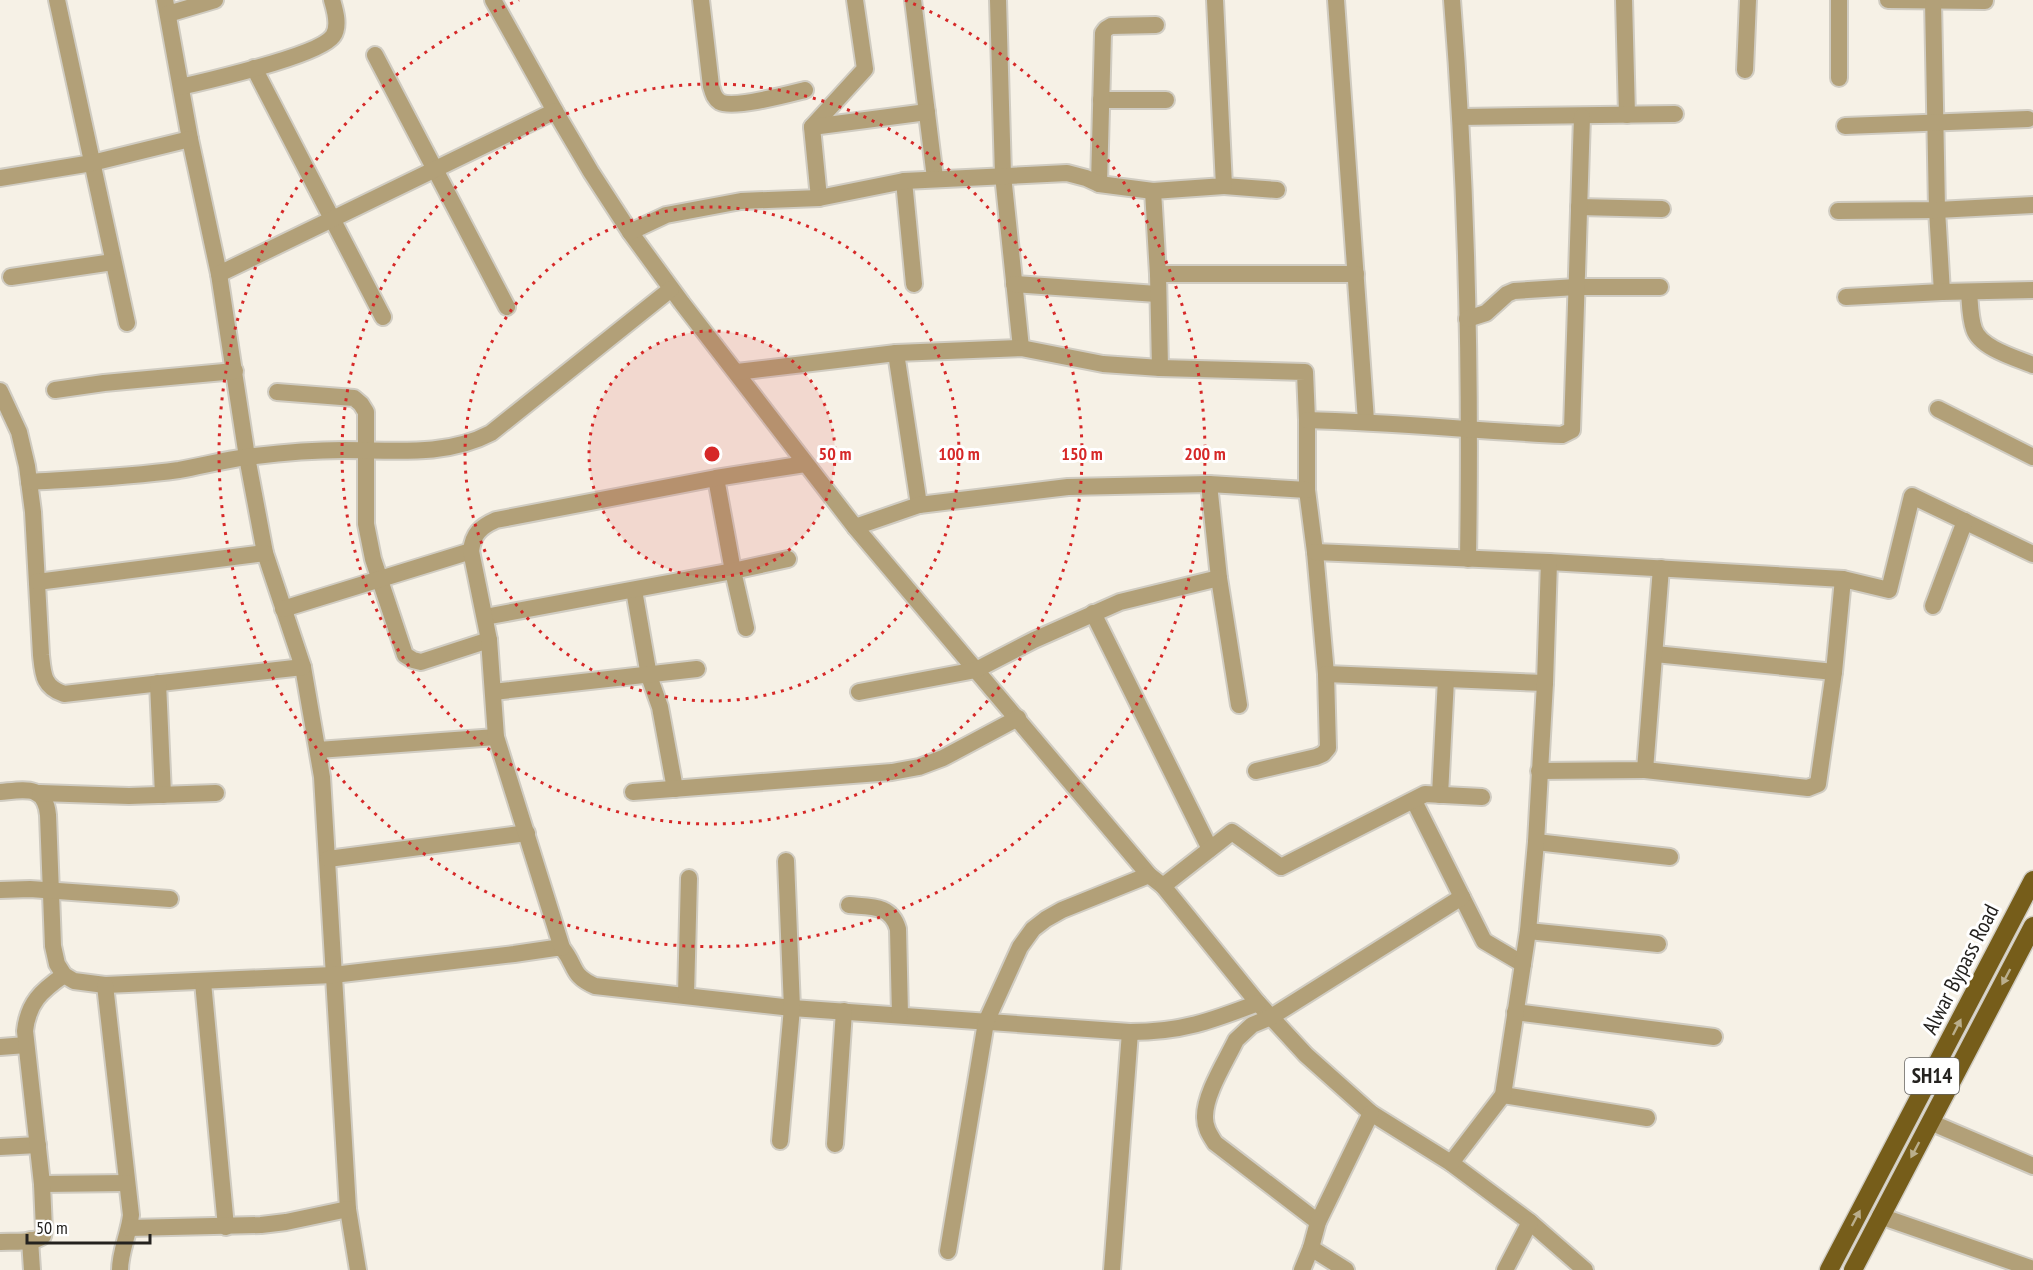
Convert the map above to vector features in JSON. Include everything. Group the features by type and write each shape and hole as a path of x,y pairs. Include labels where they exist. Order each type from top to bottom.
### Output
{"main road":[{"name":"Alwar Bypass Road","path":"1829,1270 2033,880"},
{"name":"Alwar Bypass Road","path":"1852,1270 2033,926"}],"street":[{"path":"57,0 127,323"},
{"path":"215,0 167,7 190,139 219,274 247,457 265,553 303,667 318,750 328,859 348,1209 358,1270"},
{"path":"181,87 287,59 326,42 334,35 337,25 332,0"},
{"path":"493,0 591,172 671,289 855,526 1149,875 1163,886 1258,1003 1306,1054 1371,1113 1451,1163 1530,1222 1585,1270"},
{"path":"701,0 711,86 719,101 727,104 741,103 805,90"},
{"path":"819,198 812,127 865,69 855,0"},
{"path":"913,0 935,178"},
{"path":"998,0 1003,175 1021,348"},
{"path":"1215,0 1224,186"},
{"path":"1336,0 1366,421"},
{"path":"1462,0 1452,0 1461,117 1467,319 1470,430 1468,559"},
{"path":"1624,0 1627,115"},
{"path":"1745,70 1748,0"},
{"path":"1839,0 1839,78"},
{"path":"1888,0 1984,1"},
{"path":"1933,0 1937,210 1942,292"},
{"path":"1098,184 1103,33 1111,26 1156,25"},
{"path":"375,56 507,307"},
{"path":"254,68 383,317"},
{"path":"1101,100 1166,100"},
{"path":"219,274 555,111"},
{"path":"812,127 927,112"},
{"path":"1461,117 1675,114"},
{"path":"1307,420 1366,421 1562,435 1572,430 1582,117"},
{"path":"1845,126 2028,118"},
{"path":"0,178 92,163 190,139"},
{"path":"630,232 666,215 697,208 741,201 819,198 904,181 935,178 1067,173 1098,184 1153,191 1224,186 1277,190"},
{"path":"904,181 914,284"},
{"path":"1153,191 1160,368"},
{"path":"1839,211 1937,210 2033,205"},
{"path":"1579,207 1662,209"},
{"path":"11,277 113,262"},
{"path":"1158,274 1356,274"},
{"path":"1014,284 1157,294"},
{"path":"1467,319 1486,313 1507,294 1515,291 1576,287 1660,287"},
{"path":"29,482 132,476 247,457 340,450 454,448 491,433 671,289"},
{"path":"1846,297 2033,290"},
{"path":"1969,292 1973,328 1977,337 1986,345 2033,365"},
{"path":"736,372 897,353 1021,348 1103,364 1305,372 1307,490 1316,552 1326,674 1328,748 1316,757 1256,771"},
{"path":"897,353 919,505"},
{"path":"55,390 104,383 235,371"},
{"path":"0,391 19,432 29,482 44,674 48,685 55,691 64,693 303,667"},
{"path":"277,392 354,398 366,412 366,524 374,559 405,655 421,662 489,640"},
{"path":"1938,409 2033,457"},
{"path":"805,464 716,478 496,520 477,531 472,540 471,551 489,640 496,737 562,948 575,972 582,980 595,986 792,1008 1130,1032 1183,1029 1207,1023 1258,1003"},
{"path":"716,478 746,627"},
{"path":"1209,484 1219,578 1239,705"},
{"path":"855,526 919,505 1068,487 1209,484 1307,490"},
{"path":"1316,552 1549,562 1843,579 1889,590 1912,496 2033,554"},
{"path":"1933,606 1965,521"},
{"path":"283,609 471,551"},
{"path":"37,582 265,553"},
{"path":"485,617 788,559"},
{"path":"1451,1163 1503,1095 1528,931 1536,842 1549,562"},
{"path":"1645,770 1661,568"},
{"path":"858,693 976,670 1010,651 1120,602 1219,578"},
{"path":"1539,771 1645,770 1814,787 1818,784 1834,672 1843,579"},
{"path":"634,590 649,676 660,707 675,789"},
{"path":"1093,613 1210,849"},
{"path":"1655,654 1834,672"},
{"path":"493,692 697,669"},
{"path":"1326,674 1545,683"},
{"path":"1440,795 1446,678"},
{"path":"158,683 163,795"},
{"path":"633,792 901,770 943,758 1018,718"},
{"path":"318,750 496,737"},
{"path":"0,792 163,795 216,793"},
{"path":"40,794 48,807 53,946 57,964 64,975 74,981 105,985 333,975 562,948"},
{"path":"1163,886 1232,832 1281,867 1425,794 1482,797"},
{"path":"1414,801 1484,941 1523,964"},
{"path":"328,859 527,833"},
{"path":"1536,842 1670,857"},
{"path":"780,1141 792,1008 786,861"},
{"path":"948,1251 986,1022 1009,969 1033,929 1062,910 1149,875"},
{"path":"686,995 688,878"},
{"path":"0,890 52,890 170,899"},
{"path":"1318,1222 1215,1143 1208,1131 1205,1118 1207,1101 1236,1040 1252,1025 1271,1017 1462,897"},
{"path":"849,905 875,908 895,918 898,928 900,1016"},
{"path":"1528,931 1658,944"},
{"path":"0,1242 38,1239 43,1236 42,1184 26,1045 27,1017 32,1004 46,987 64,975"},
{"path":"203,982 226,1227"},
{"path":"105,985 130,1215 120,1270"},
{"path":"835,1144 844,1011"},
{"path":"1515,1012 1714,1037"},
{"path":"1112,1270 1130,1032"},
{"path":"0,1047 26,1045"},
{"path":"1503,1095 1647,1118"},
{"path":"1302,1270 1318,1222 1371,1113"},
{"path":"1930,1122 2032,1165"},
{"path":"0,1147 38,1145"},
{"path":"42,1184 126,1183"},
{"path":"129,1228 226,1227 286,1222 348,1209"},
{"path":"1880,1216 2033,1269"},
{"path":"1505,1270 1530,1222"},
{"path":"30,1240 32,1270"},
{"path":"1311,1248 1346,1270"}]}
